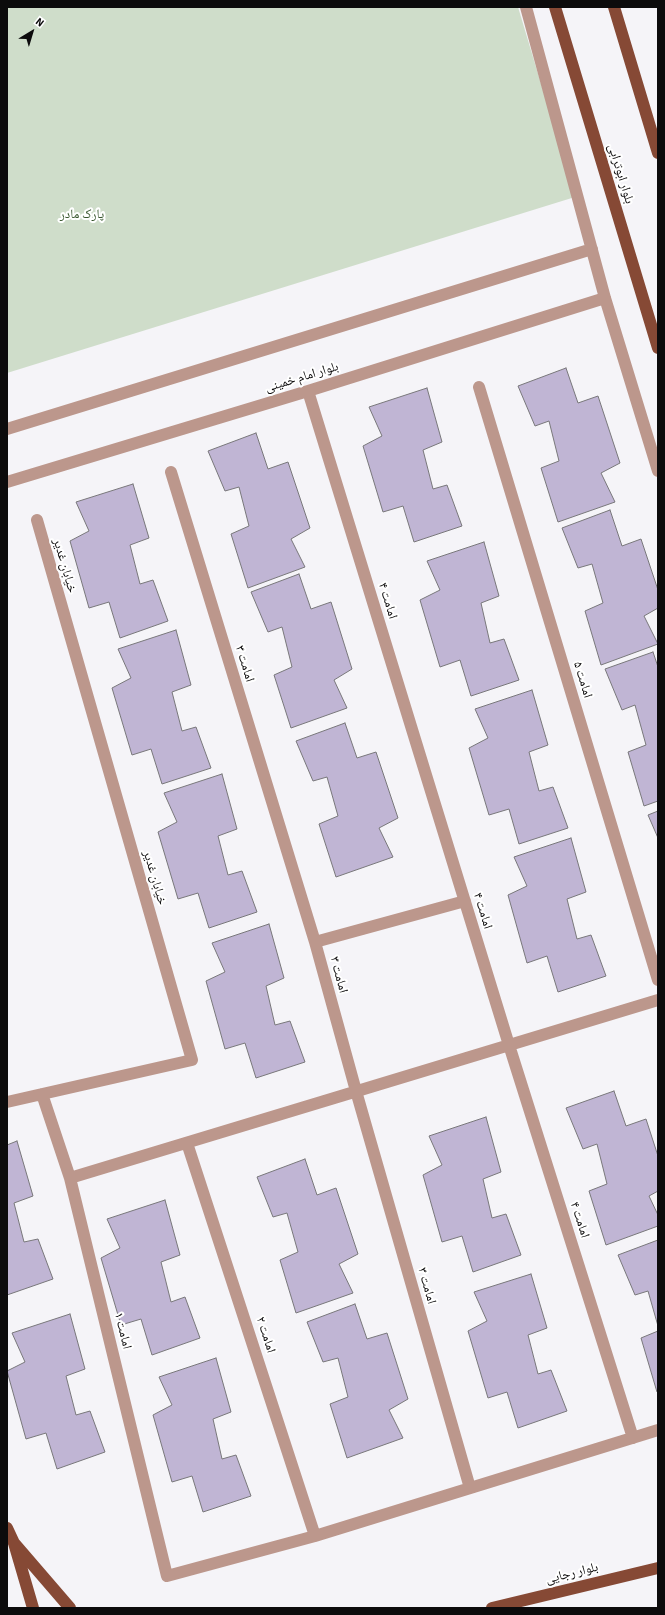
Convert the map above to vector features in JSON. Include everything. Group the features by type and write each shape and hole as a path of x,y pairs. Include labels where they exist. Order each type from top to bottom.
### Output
{"main road":[{"name":"بلوار ابوترابی","path":"555,7 658,348"},
{"path":"614,7 658,153"},
{"path":"7,1528 14,1543 33,1608"},
{"path":"14,1543 70,1608"},
{"name":"بلوار رجایی","path":"492,1608 658,1568"}],"street":[{"path":"526,7 605,298 658,471"},
{"path":"7,429 592,249"},
{"name":"بلوار امام خمینی","path":"7,482 308,391 605,298"},
{"name":"امامت ۵","path":"479,388 658,980"},
{"name":"امامت ۴","path":"308,391 509,1045 633,1438"},
{"name":"امامت ۳","path":"171,472 315,942 356,1092 470,1488"},
{"name":"خیابان غدیر","path":"7,1102 192,1060 37,520"},
{"path":"315,942 465,901"},
{"path":"70,1178 658,1000"},
{"name":"امامت ۱","path":"42,1094 70,1178 167,1576 315,1536"},
{"name":"امامت ۲","path":"187,1143 315,1536"},
{"path":"315,1536 658,1430"}],"green space":[{"name":"پارک مادر","path":"7,7 518,7 575,197 7,373"}],"building":[{"path":"566,368 578,403 598,396 620,463 601,473 615,502 558,522 541,468 559,461 549,421 535,426 518,386"},
{"path":"427,388 442,442 423,450 433,489 447,485 462,526 414,542 403,506 383,512 363,446 382,436 369,407"},
{"path":"256,433 268,469 288,462 310,528 291,539 305,567 248,588 231,534 249,526 239,487 225,491 208,451"},
{"path":"133,484 149,538 130,545 140,584 153,580 168,621 120,638 109,602 89,608 70,541 89,531 76,502"},
{"path":"610,510 622,546 641,539 658,590 658,608 644,616 658,644 601,665 585,611 603,603 592,564 578,568 562,528"},
{"path":"484,542 499,596 481,603 490,643 504,639 519,680 471,696 460,660 440,667 420,600 440,590 427,561"},
{"path":"299,574 311,609 331,602 352,669 334,680 347,708 291,728 274,675 292,667 282,627 268,632 251,592"},
{"path":"176,630 191,685 172,692 182,731 196,727 211,768 162,784 151,749 132,755 112,688 131,678 118,649"},
{"path":"653,652 658,667 658,801 644,806 628,752 646,745 635,705 622,710 605,669"},
{"path":"532,690 548,745 529,752 539,791 553,787 568,828 519,844 509,809 489,815 469,748 488,738 475,709"},
{"path":"345,723 357,758 376,752 398,818 379,828 393,857 336,877 319,824 338,816 327,777 313,781 296,741"},
{"path":"222,774 237,829 218,836 228,875 242,871 257,912 209,928 198,893 178,899 158,832 177,822 164,793"},
{"path":"658,811 658,838 648,815"},
{"path":"571,838 586,892 567,899 577,939 591,935 606,976 558,992 547,956 527,963 508,895 527,886 514,857"},
{"path":"269,924 284,978 266,986 275,1025 290,1021 305,1062 256,1078 245,1043 225,1049 206,981 225,972 212,943"},
{"path":"614,1091 626,1126 646,1119 658,1156 658,1191 649,1196 658,1215 658,1226 606,1245 589,1191 607,1184 597,1144 583,1149 566,1108"},
{"path":"486,1117 501,1172 483,1179 492,1218 506,1214 521,1255 473,1272 462,1236 442,1242 423,1175 442,1165 429,1136"},
{"path":"17,1141 33,1196 14,1203 24,1242 38,1239 53,1279 7,1295 7,1145"},
{"path":"305,1159 317,1195 336,1188 358,1254 339,1264 353,1293 296,1313 280,1260 298,1252 287,1213 273,1217 257,1177"},
{"path":"165,1200 180,1255 161,1262 171,1302 185,1297 200,1338 152,1355 141,1319 121,1325 101,1258 120,1248 107,1219"},
{"path":"658,1240 658,1326 648,1291 635,1295 618,1255"},
{"path":"531,1274 547,1328 528,1335 538,1374 551,1370 567,1411 518,1428 507,1392 488,1398 468,1331 487,1321 474,1292"},
{"path":"355,1304 367,1339 387,1333 408,1399 389,1410 403,1438 347,1458 330,1404 348,1397 338,1358 323,1362 307,1322"},
{"path":"70,1314 85,1369 66,1376 76,1415 90,1411 105,1452 57,1469 46,1433 26,1439 7,1371 25,1362 12,1333"},
{"path":"658,1331 658,1391 657,1392 641,1338"},
{"path":"216,1358 231,1412 213,1419 222,1459 236,1455 251,1496 203,1512 192,1476 172,1482 153,1415 172,1405 159,1377"}]}
